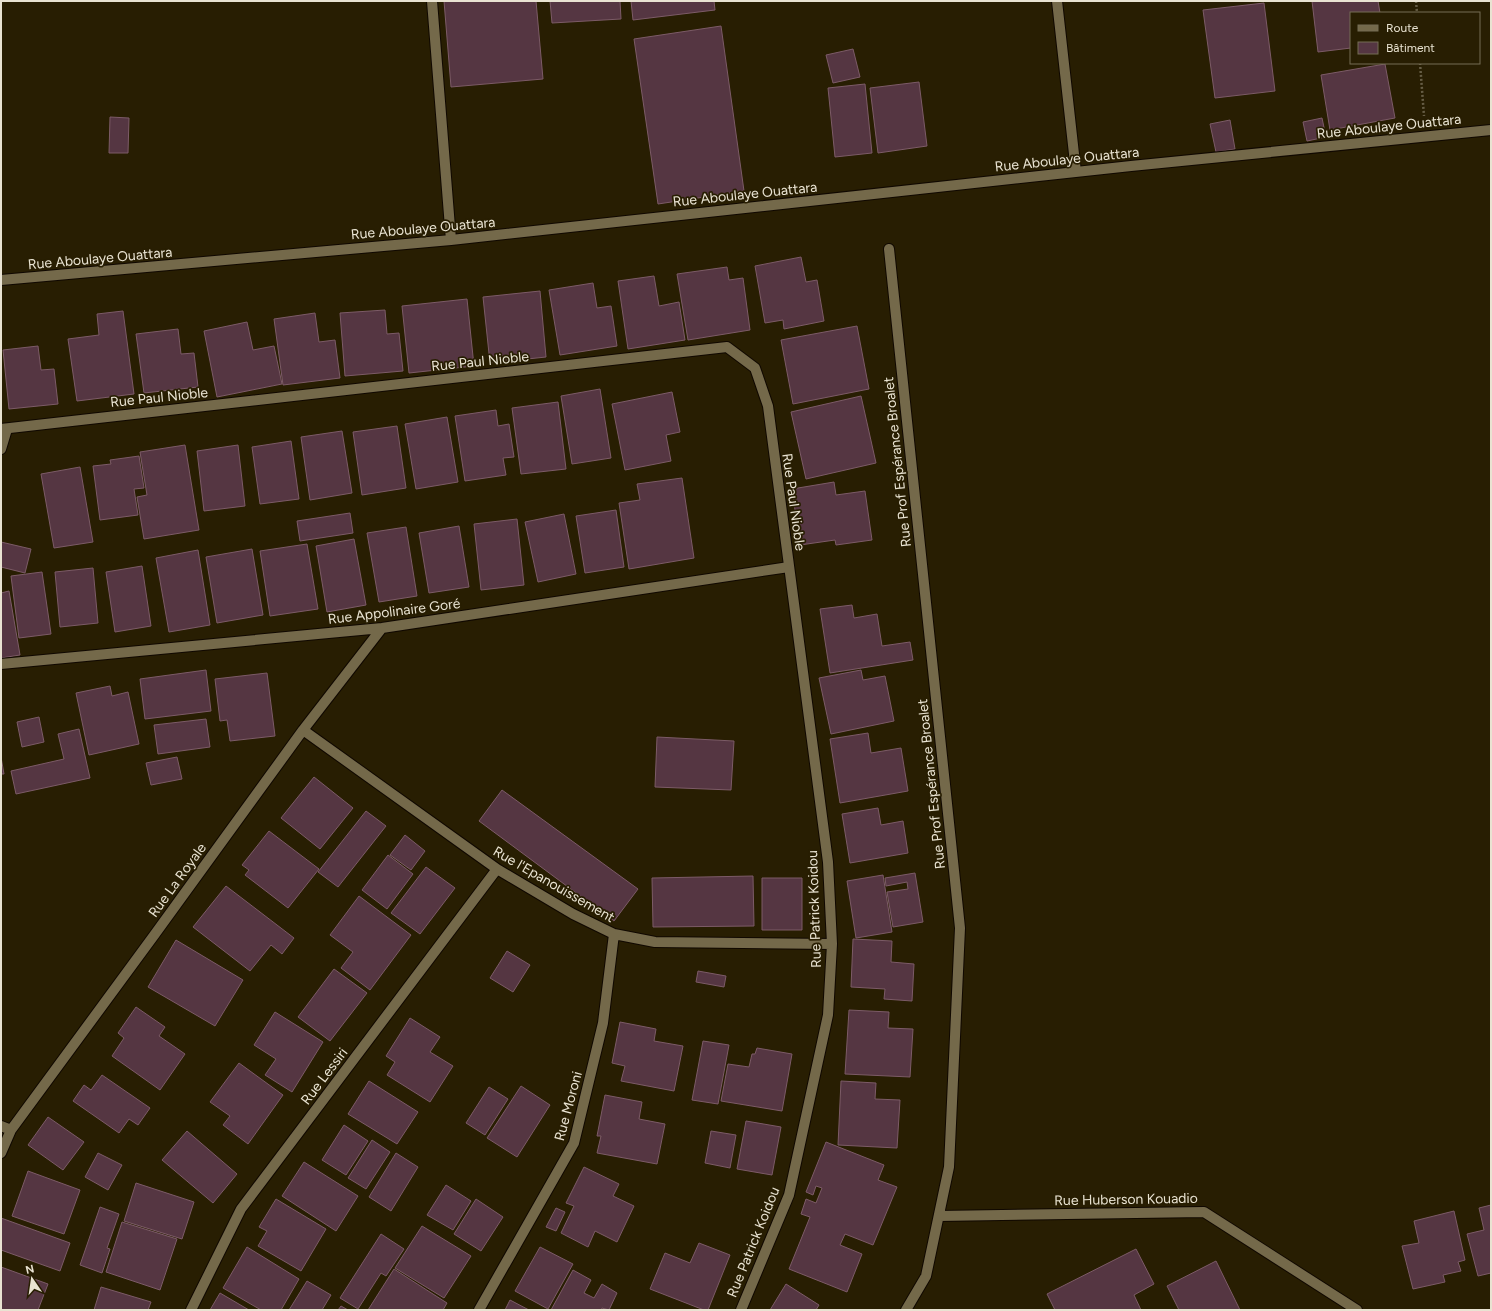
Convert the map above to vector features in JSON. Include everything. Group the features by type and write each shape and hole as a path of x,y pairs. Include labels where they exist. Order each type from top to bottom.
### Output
{"street":[{"path":"432,1 451,240"},
{"path":"1057,1 1076,172"},
{"name":"Rue Aboulaye Ouattara","path":"1,280 451,240 1076,172 1491,130"},
{"name":"Rue Prof Espérance Broalet","path":"889,249 960,928 949,1167 926,1276 906,1310"},
{"name":"Rue Paul Nioble","path":"4,429 727,347 755,368 768,406 789,567"},
{"path":"1,449 4,429"},
{"name":"Rue Appolinaire Goré","path":"1,664 382,628 789,567"},
{"name":"Rue Patrick Koidou","path":"741,1310 789,1195 828,1015 832,944 828,862 789,567"},
{"name":"Rue La Royale","path":"1,1153 6,1128 151,941 303,730 382,628"},
{"name":"Rue l'Epanouissement","path":"303,730 497,869 573,914 614,934 655,942 832,944"},
{"name":"Rue Lessiri","path":"191,1310 241,1209 497,869"},
{"name":"Rue Moroni","path":"479,1310 574,1143 603,1023 614,934"},
{"name":"Rue Huberson Kouadio","path":"939,1216 1204,1212 1357,1310"}],"path":[{"path":"1416,1 1417,12"},
{"path":"1420,64 1425,136"}],"building":[{"path":"444,1 536,1 543,79 451,87"},
{"path":"550,1 620,1 621,19 552,23"},
{"path":"631,1 714,1 715,10 633,20"},
{"path":"1312,1 1378,1 1380,12 1350,12 1350,48 1318,52"},
{"path":"1264,3 1275,91 1215,98 1203,10"},
{"path":"721,26 744,191 658,204 634,39"},
{"path":"853,49 860,77 833,83 826,55"},
{"path":"1385,64 1395,118 1330,130 1321,75"},
{"path":"919,82 927,146 878,153 870,88"},
{"path":"865,84 872,153 835,157 828,88"},
{"path":"110,117 129,118 128,153 109,153"},
{"path":"1322,118 1326,137 1307,141 1303,122"},
{"path":"1230,120 1235,149 1216,152 1210,124"},
{"path":"801,257 806,282 817,280 824,321 784,329 783,320 765,323 755,266"},
{"path":"727,267 729,280 743,278 750,330 688,340 677,274"},
{"path":"654,276 659,306 679,302 685,340 628,349 618,281"},
{"path":"593,283 597,308 611,306 617,346 560,355 549,290"},
{"path":"540,291 546,357 490,363 483,297"},
{"path":"467,299 474,366 409,373 402,306"},
{"path":"385,310 387,334 399,333 403,371 345,376 340,313"},
{"path":"123,311 134,394 77,401 68,339 99,335 97,314"},
{"path":"315,313 319,342 335,340 340,378 283,385 274,319"},
{"path":"247,322 253,350 274,346 282,384 217,397 204,331"},
{"path":"857,326 869,389 793,404 781,340"},
{"path":"178,329 181,354 194,353 198,387 144,393 136,334"},
{"path":"38,346 41,370 54,369 58,404 9,409 3,350"},
{"path":"600,389 611,458 572,464 561,396"},
{"path":"672,392 680,432 666,435 671,461 625,470 612,404"},
{"path":"861,396 876,463 806,479 791,412"},
{"path":"558,402 566,469 521,474 512,408"},
{"path":"496,410 498,426 509,424 514,457 503,458 506,475 465,481 455,416"},
{"path":"447,417 458,482 416,489 405,424"},
{"path":"397,426 406,488 362,495 353,432"},
{"path":"342,431 352,493 310,500 301,437"},
{"path":"291,441 299,499 260,504 252,447"},
{"path":"185,445 199,530 144,539 137,497 147,495 140,452"},
{"path":"238,445 245,506 204,511 197,451"},
{"path":"139,456 144,488 134,489 138,515 100,520 93,466 111,464 110,460"},
{"path":"80,467 93,542 54,548 41,474"},
{"path":"682,478 694,558 629,569 619,503 640,500 637,484"},
{"path":"834,482 836,495 865,491 872,540 836,545 835,540 800,545 792,489"},
{"path":"616,510 624,567 585,573 576,516"},
{"path":"350,513 353,533 300,541 297,521"},
{"path":"564,514 576,574 538,582 525,522"},
{"path":"517,519 524,585 481,590 474,524"},
{"path":"459,526 469,587 429,593 419,533"},
{"path":"406,527 417,596 379,602 367,533"},
{"path":"354,539 366,605 327,612 316,546"},
{"path":"1,542 31,549 25,573 1,567"},
{"path":"307,544 318,609 270,616 260,551"},
{"path":"252,549 263,615 217,623 206,557"},
{"path":"198,550 210,625 169,632 156,558"},
{"path":"142,566 151,626 115,632 106,572"},
{"path":"93,568 98,623 60,627 55,572"},
{"path":"42,572 51,634 19,638 11,576"},
{"path":"9,591 20,655 1,658 1,593"},
{"path":"852,605 854,618 877,614 882,646 910,642 913,660 830,673 820,609"},
{"path":"206,670 211,711 145,719 140,679"},
{"path":"861,670 863,680 885,676 894,721 831,734 819,678"},
{"path":"267,673 275,736 230,741 227,720 220,721 215,679"},
{"path":"110,686 112,696 128,692 139,744 89,755 76,693"},
{"path":"39,717 44,742 22,747 17,722"},
{"path":"206,719 210,747 158,754 154,725"},
{"path":"79,729 90,778 16,794 11,771 64,759 58,734"},
{"path":"868,733 871,753 901,748 908,791 840,803 830,739"},
{"path":"657,737 734,741 731,790 655,787"},
{"path":"1,757 4,774 1,774"},
{"path":"177,757 182,779 151,785 146,763"},
{"path":"314,777 353,808 320,849 281,818"},
{"path":"502,790 638,889 614,921 479,821"},
{"path":"878,808 881,825 903,821 908,853 850,863 842,814"},
{"path":"366,811 386,826 338,887 318,872"},
{"path":"269,831 319,869 288,908 245,875 249,870 242,865"},
{"path":"405,835 425,851 411,870 390,855"},
{"path":"388,855 413,874 387,909 362,890"},
{"path":"426,867 455,888 420,934 391,913"},
{"path":"915,873 923,922 893,927 887,892 908,889 907,882 886,886 885,878"},
{"path":"883,875 892,932 856,938 847,881"},
{"path":"753,876 754,926 653,927 652,878"},
{"path":"762,878 802,878 802,930 762,930"},
{"path":"226,886 294,938 282,954 271,945 250,971 193,927"},
{"path":"359,896 411,935 370,990 341,968 353,952 330,935"},
{"path":"853,939 892,941 891,962 914,964 912,1001 884,999 885,989 851,987"},
{"path":"176,940 243,980 215,1026 148,987"},
{"path":"507,951 530,965 513,992 490,978"},
{"path":"334,969 367,993 330,1041 298,1017"},
{"path":"698,971 726,976 724,987 696,982"},
{"path":"136,1007 165,1027 159,1036 185,1054 160,1090 112,1056 124,1038 118,1033"},
{"path":"849,1010 889,1012 888,1028 913,1029 910,1077 845,1074"},
{"path":"275,1012 323,1042 292,1092 265,1075 276,1059 254,1045"},
{"path":"410,1018 440,1037 430,1052 453,1066 430,1102 387,1075 395,1062 386,1056"},
{"path":"620,1022 656,1029 654,1041 683,1046 674,1091 621,1081 625,1066 612,1063"},
{"path":"703,1041 729,1045 718,1104 692,1100"},
{"path":"757,1048 792,1054 782,1111 721,1101 728,1064 749,1067 752,1054 755,1054"},
{"path":"239,1063 283,1095 248,1144 223,1125 230,1116 210,1102"},
{"path":"102,1075 150,1108 138,1125 129,1119 119,1133 73,1101 84,1085 91,1090"},
{"path":"369,1081 418,1112 397,1144 348,1114"},
{"path":"841,1081 876,1083 875,1099 900,1100 897,1148 838,1145"},
{"path":"521,1086 550,1105 517,1157 487,1138"},
{"path":"489,1087 508,1099 485,1135 466,1123"},
{"path":"605,1095 642,1102 639,1119 665,1124 657,1164 597,1153 601,1136 597,1136"},
{"path":"48,1117 84,1142 63,1170 28,1145"},
{"path":"746,1121 781,1127 772,1175 737,1169"},
{"path":"344,1125 368,1141 346,1175 322,1160"},
{"path":"187,1131 237,1174 213,1203 162,1160"},
{"path":"711,1131 736,1135 730,1168 705,1163"},
{"path":"372,1140 390,1152 366,1189 348,1178"},
{"path":"826,1142 884,1165 878,1180 897,1187 873,1245 845,1234 840,1245 862,1254 847,1292 789,1269 810,1217 801,1214 806,1199 816,1203 822,1188 816,1186 813,1195 806,1192"},
{"path":"98,1153 122,1165 108,1190 85,1177"},
{"path":"396,1153 418,1167 391,1211 369,1197"},
{"path":"304,1162 358,1196 336,1231 282,1196"},
{"path":"584,1167 619,1184 613,1196 634,1206 617,1242 595,1231 588,1247 561,1233 574,1206 566,1203"},
{"path":"28,1171 80,1190 64,1234 12,1216"},
{"path":"136,1183 194,1202 182,1239 124,1221"},
{"path":"446,1185 471,1201 453,1230 427,1215"},
{"path":"276,1199 326,1229 301,1271 258,1246 267,1231 259,1227"},
{"path":"476,1199 503,1217 481,1251 454,1234"},
{"path":"1491,1205 1491,1273 1478,1276 1467,1234 1484,1230 1479,1208"},
{"path":"100,1207 119,1214 107,1248 110,1249 102,1273 80,1265"},
{"path":"556,1208 565,1212 556,1231 546,1227"},
{"path":"1454,1211 1465,1260 1458,1262 1461,1271 1443,1275 1445,1282 1413,1289 1402,1246 1419,1243 1414,1221"},
{"path":"1,1218 70,1243 60,1271 1,1250"},
{"path":"122,1222 177,1239 160,1290 106,1272"},
{"path":"422,1226 471,1256 444,1298 395,1268"},
{"path":"381,1234 404,1249 386,1276 381,1273 358,1309 340,1298"},
{"path":"699,1243 730,1255 708,1310 704,1310 650,1289 665,1253 690,1263"},
{"path":"247,1247 299,1279 281,1310 261,1310 223,1288"},
{"path":"540,1247 573,1264 548,1309 515,1291"},
{"path":"1136,1249 1154,1284 1134,1295 1141,1310 1055,1310 1047,1294"},
{"path":"1216,1261 1240,1310 1179,1310 1167,1286"},
{"path":"1,1267 48,1284 38,1310 1,1310"},
{"path":"394,1269 447,1303 443,1310 368,1310"},
{"path":"573,1270 591,1280 584,1293 594,1298 602,1284 617,1293 609,1310 602,1308 601,1310 551,1310"},
{"path":"307,1281 331,1295 322,1310 289,1310"},
{"path":"786,1284 819,1305 816,1310 770,1310"},
{"path":"101,1287 151,1302 148,1310 94,1310"},
{"path":"220,1293 249,1310 210,1310"},
{"path":"510,1300 529,1310 505,1310"},
{"path":"341,1306 348,1310 338,1310"}]}
